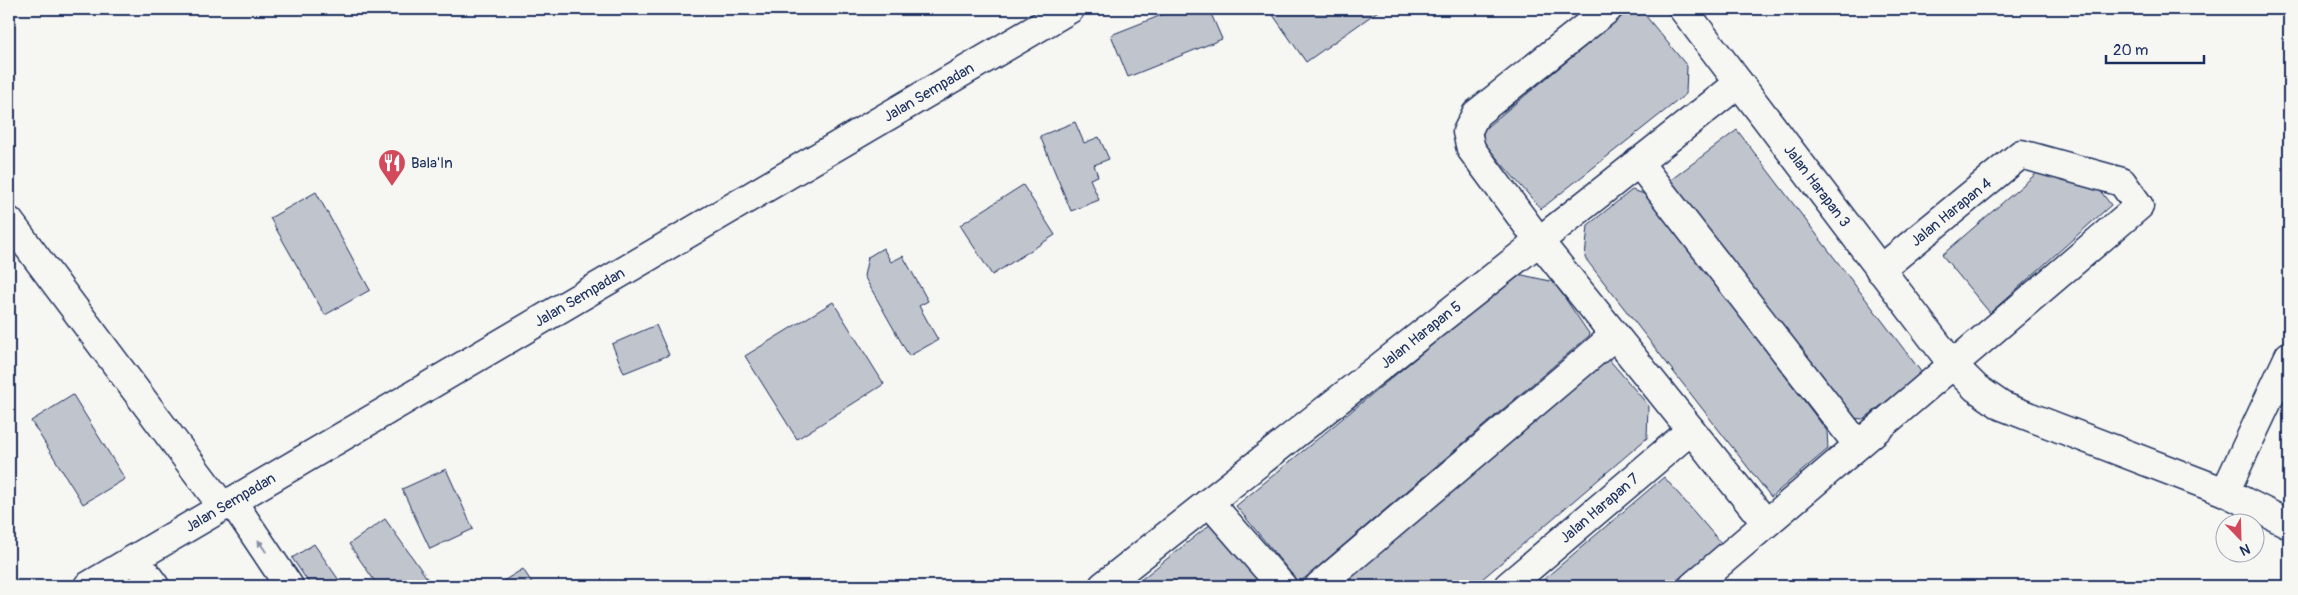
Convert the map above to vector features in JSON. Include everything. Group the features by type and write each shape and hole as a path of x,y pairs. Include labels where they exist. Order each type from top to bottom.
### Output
{"street":[{"name":"Jalan Sempadan","path":"88,586 1070,9"},
{"path":"1608,9 1476,114 1468,132 1471,149 1540,241 1766,524"},
{"name":"Jalan Harapan 3","path":"1683,9 1953,365 1976,388 2002,406 2224,492 2289,524"},
{"name":"Jalan Harapan 5","path":"1103,586 1739,83"},
{"name":"Jalan Harapan 4","path":"1880,270 2021,154 2122,182 2139,206 1953,365"},
{"path":"1638,162 1858,446"},
{"path":"9,221 289,586"},
{"path":"1319,586 1615,334"},
{"path":"2224,492 2289,356"},
{"path":"1693,586 1953,365"},
{"name":"Jalan Harapan 7","path":"1508,586 1691,430"},
{"path":"1209,502 1282,586"},
{"path":"135,559 155,586"}],"shaded area":[{"path":"708,576 716,586 693,586"}],"building":[{"path":"1177,9 1209,9 1222,39 1128,77 1111,35"},
{"path":"1281,9 1381,9 1306,62 1273,15"},
{"path":"1631,9 1640,9 1687,66 1686,94 1541,209 1483,142 1483,130"},
{"path":"1075,122 1084,143 1099,137 1109,159 1094,165 1098,176 1090,179 1099,200 1071,211 1040,136"},
{"path":"1737,130 1922,373 1864,419 1850,418 1664,185"},
{"path":"2045,166 2099,189 2111,205 1990,313 1942,255"},
{"path":"1023,185 1055,235 992,275 960,225"},
{"path":"1632,190 1648,195 1827,431 1828,449 1771,497 1585,258 1588,225"},
{"path":"316,192 370,290 325,315 270,218"},
{"path":"883,248 891,262 903,256 928,301 919,306 938,340 909,356 864,276 868,257"},
{"path":"1518,274 1554,282 1590,335 1299,583 1236,506"},
{"path":"833,302 884,384 797,439 745,356"},
{"path":"656,325 669,355 624,373 612,344"},
{"path":"1606,356 1648,405 1647,438 1474,586 1338,586"},
{"path":"73,395 125,479 83,504 31,421"},
{"path":"446,469 473,529 430,549 402,489"},
{"path":"1664,477 1721,543 1670,586 1536,586"},
{"path":"385,519 427,578 414,586 378,586 349,544"},
{"path":"1212,523 1263,586 1133,586"},
{"path":"314,544 343,586 311,586 292,558"},
{"path":"523,569 534,586 495,586"}],"place":[{"name":"Bala'In","path":"392,187"}]}
